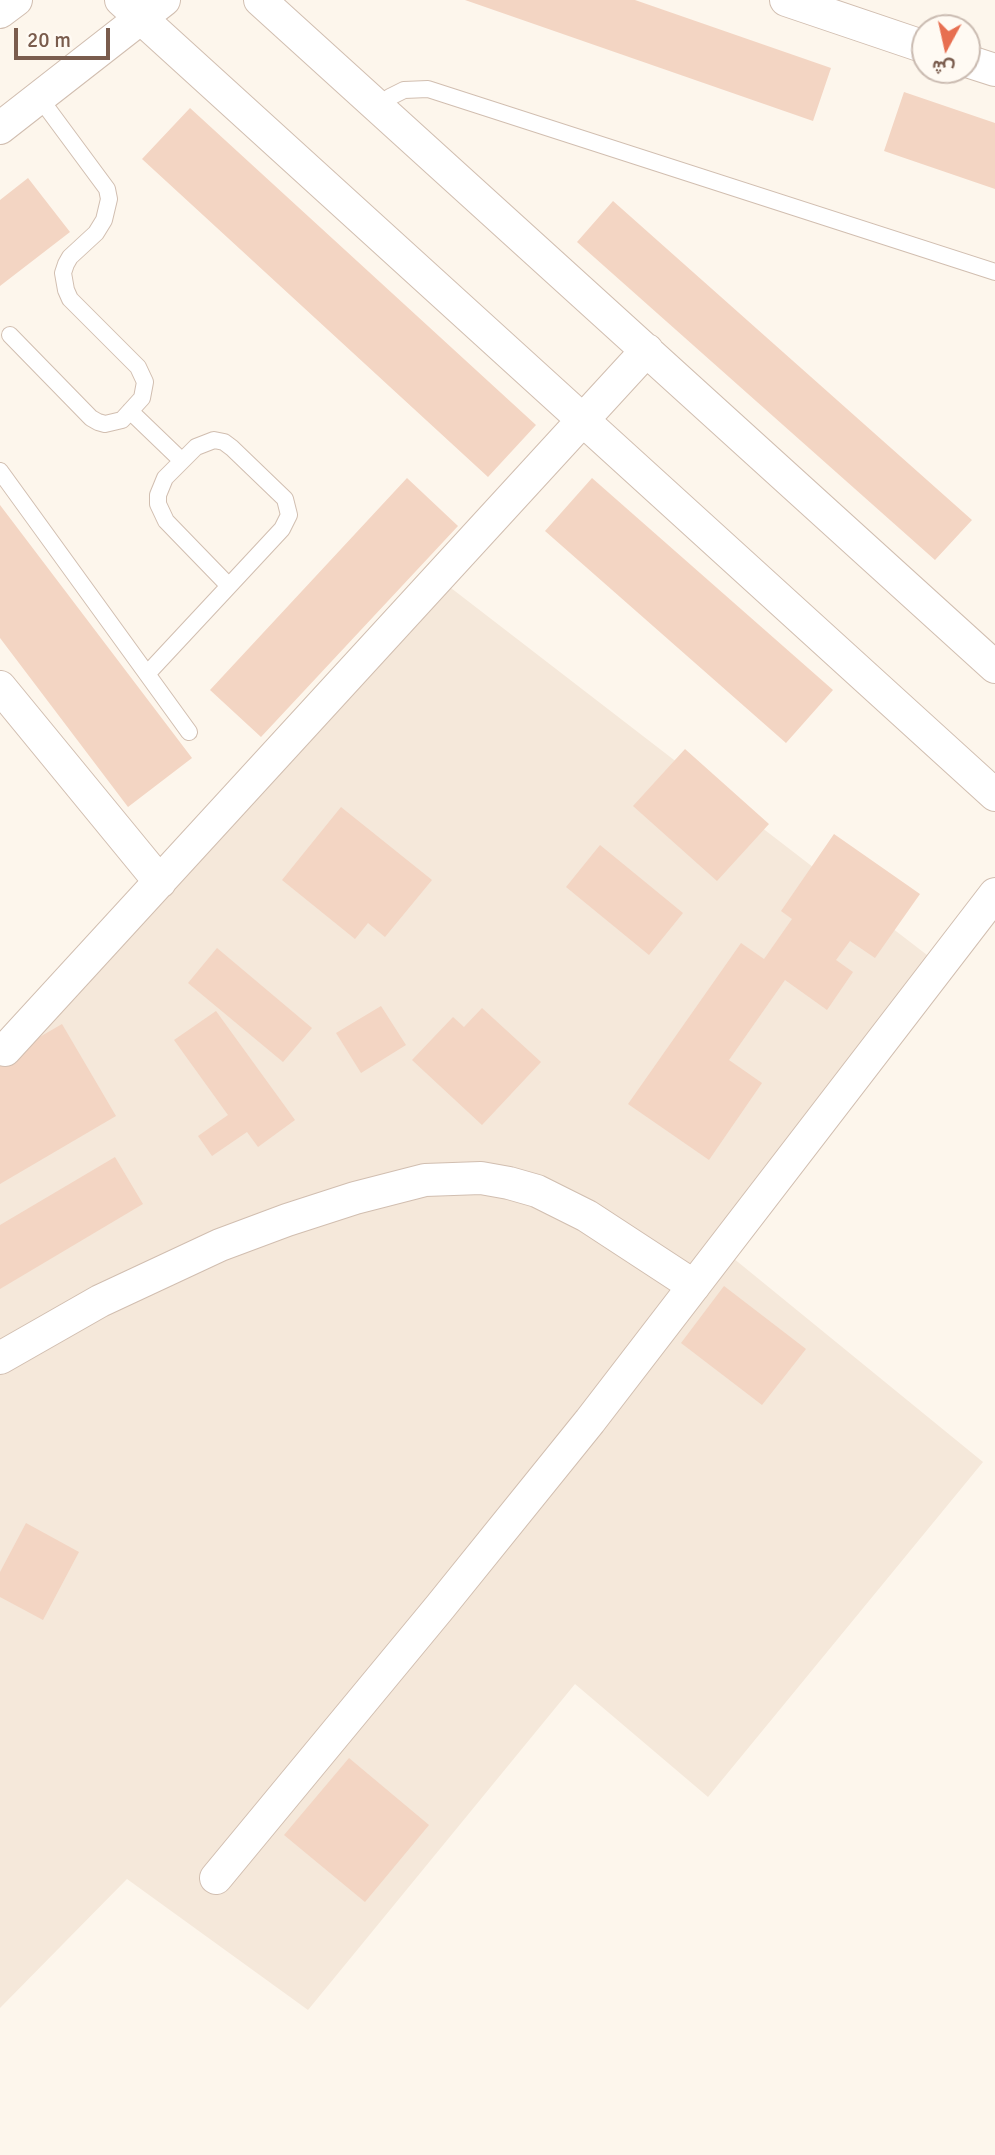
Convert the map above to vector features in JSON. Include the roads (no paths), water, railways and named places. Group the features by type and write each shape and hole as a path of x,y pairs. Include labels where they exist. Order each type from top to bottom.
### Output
{"street":[{"path":"0,12 16,0"},
{"path":"260,0 995,667"},
{"path":"786,0 911,42"},
{"path":"0,128 142,6 581,421 995,795"},
{"path":"5,1050 647,350"},
{"path":"0,687 160,882"},
{"path":"216,1878 457,1587 590,1421 995,894"},
{"path":"0,1358 100,1301 220,1245 355,1198 425,1180 481,1178 537,1191 587,1216 694,1286"}],"lane":[{"path":"379,108 390,97 404,90 428,89 995,272"},
{"path":"10,335 91,418 105,424 122,420 142,398 145,391 143,374 70,299 63,282 63,273 70,257 96,233 104,220 107,189 39,97"},
{"path":"130,411 181,460"},
{"path":"147,674 229,586 287,523 289,507 285,499 223,442 204,442 181,460 160,486 158,504 160,513 229,586"},
{"path":"0,471 189,732"}]}
